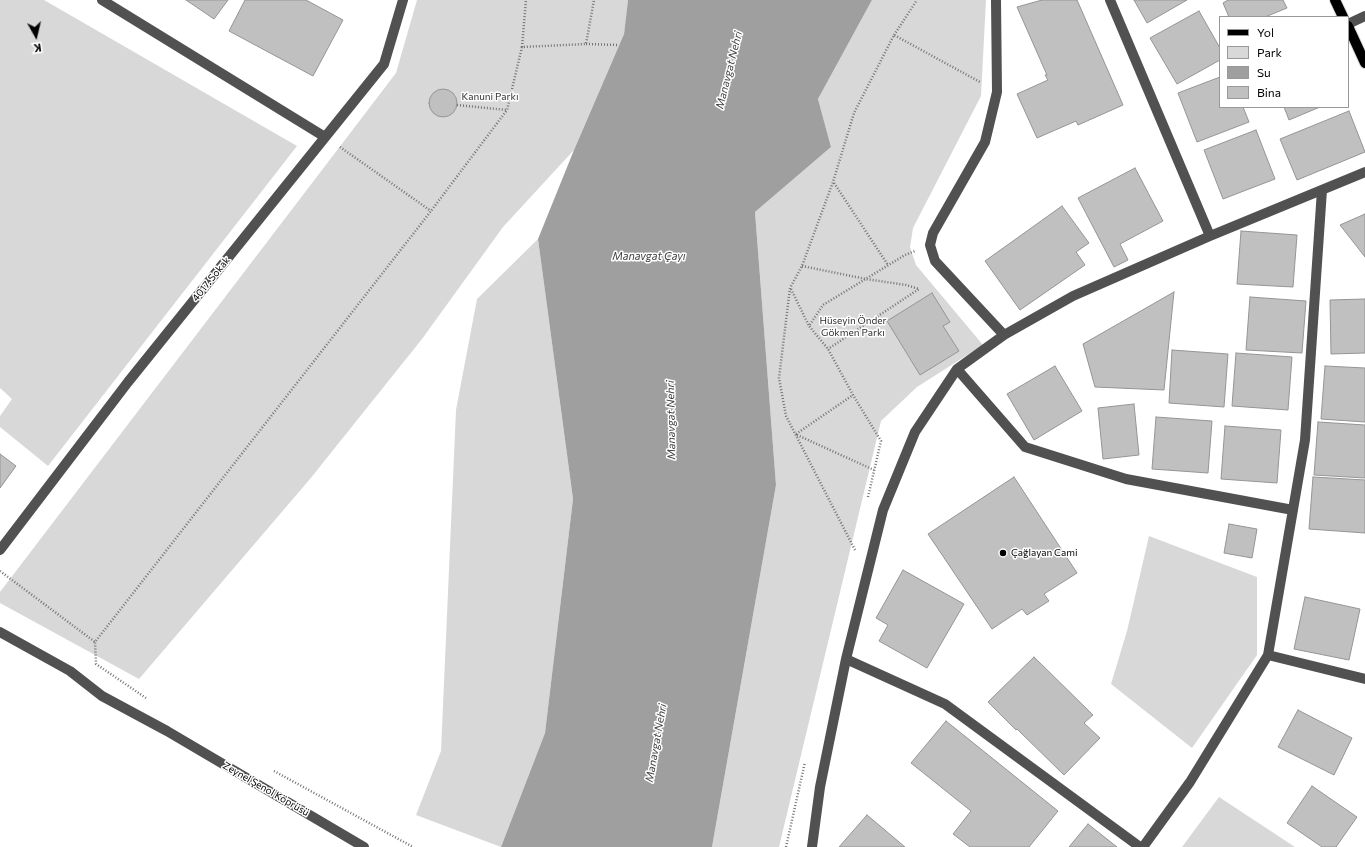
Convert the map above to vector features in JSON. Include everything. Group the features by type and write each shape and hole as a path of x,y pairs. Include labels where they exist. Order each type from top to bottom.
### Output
{"main road":[{"path":"1335,0 1343,16"},
{"path":"1349,27 1365,63"}],"street":[{"path":"102,0 325,137"},
{"name":"4017. Sokak","path":"0,550 128,382 384,64 402,0"},
{"path":"996,0 997,92 985,142 933,233 930,246 936,261 1004,335"},
{"path":"1110,0 1210,236"},
{"path":"1349,24 1365,16"},
{"path":"812,847 820,787 846,659 884,510 915,432 957,369 1004,335 1073,296 1210,236 1365,172"},
{"path":"846,659 945,704 1142,847 1190,782 1268,655 1306,440 1322,190"},
{"path":"957,369 1025,447 1126,479 1294,510"},
{"name":"Zeynel Şenol Köprüsü","path":"0,632 70,671 102,696 167,731 364,847"},
{"path":"1268,655 1365,679"}],"path":[{"path":"148,700 96,664 95,642 432,211 507,110 522,46 526,0"},
{"path":"586,44 594,0"},
{"path":"855,550 786,416 779,378 790,288 802,266 833,182 854,113 894,35 917,0"},
{"path":"894,35 997,92"},
{"path":"522,46 586,44 619,45"},
{"path":"457,105 507,110"},
{"path":"325,137 432,211"},
{"path":"833,182 888,265"},
{"path":"809,326 823,305 905,255 930,246"},
{"path":"802,266 866,279 906,285 919,290 828,349"},
{"path":"790,288 809,326 828,349 853,395 796,434"},
{"path":"796,434 874,470"},
{"path":"0,571 95,642"},
{"path":"272,771 413,847"}],"green space":[{"path":"0,0 44,0 297,146 48,466 0,427 0,416 12,399 0,388"},
{"name":"Kanuni Parkı","path":"417,0 628,0 624,34 574,150 503,227 422,339 310,479 139,679 0,603 0,592 396,73"},
{"name":"Hüseyin Önder Gökmen Parkı","path":"872,0 986,0 981,96 913,228 910,247 916,265 983,345 917,387 881,421 779,847 712,847 776,485 755,212 831,147 818,99"},
{"path":"538,239 573,499 545,733 501,847 416,815 441,751 456,410 477,299"},
{"path":"1149,536 1257,577 1257,655 1192,748 1111,684 1127,631"},
{"path":"1219,797 1295,847 1182,847"}],"water":[{"name":"Manavgat Çayı","path":"628,0 872,0 818,99 831,147 755,212 776,485 712,847 501,847 545,733 573,499 538,239 574,150 624,34"}],"building":[{"path":"186,0 228,0 214,19"},
{"path":"245,0 306,0 343,20 313,76 229,31"},
{"path":"1042,0 1077,0 1123,105 1078,125 1076,121 1037,138 1017,94 1048,80 1017,7"},
{"path":"1134,0 1187,0 1147,23"},
{"path":"1228,0 1283,0 1287,8 1267,16 1229,16 1223,3"},
{"path":"1199,11 1219,46 1219,61 1177,84 1150,38"},
{"path":"1219,77 1219,108 1243,108 1249,122 1197,142 1178,93"},
{"path":"443,89 453,93 457,103 453,113 443,117 433,113 429,103 433,93"},
{"path":"1284,108 1318,108 1289,120"},
{"path":"1349,111 1365,152 1297,180 1280,139"},
{"path":"1256,130 1275,179 1223,199 1204,150"},
{"path":"1135,168 1163,221 1120,244 1128,260 1114,267 1078,198"},
{"path":"1062,206 1089,243 1076,252 1085,265 1020,310 985,261"},
{"path":"1365,214 1365,257 1340,225"},
{"path":"1241,231 1297,235 1293,287 1237,284"},
{"path":"1174,292 1164,390 1095,387 1083,344"},
{"path":"932,293 950,322 943,326 959,351 920,375 887,321"},
{"path":"1250,297 1306,301 1302,353 1246,350"},
{"path":"1365,299 1365,353 1331,354 1330,300"},
{"path":"1172,350 1228,354 1224,407 1169,403"},
{"path":"1236,353 1292,357 1288,410 1232,406"},
{"path":"1055,366 1082,411 1034,440 1007,394"},
{"path":"1325,366 1365,368 1365,422 1321,419"},
{"path":"1134,404 1139,455 1103,459 1098,408"},
{"path":"1156,417 1212,421 1208,473 1152,469"},
{"path":"1318,422 1365,425 1365,478 1314,475"},
{"path":"1225,426 1281,430 1277,483 1221,479"},
{"path":"0,454 16,466 0,488"},
{"name":"Çağlayan Cami","path":"1014,477 1077,573 1044,594 1049,601 1027,615 1022,609 992,629 928,534"},
{"path":"1313,477 1365,480 1365,533 1309,529"},
{"path":"1229,524 1257,529 1252,558 1224,553"},
{"path":"903,570 964,604 927,668 879,641 888,625 876,618"},
{"path":"1305,597 1360,609 1349,660 1294,649"},
{"path":"1034,657 1093,715 1084,723 1100,738 1064,775 988,702"},
{"path":"1298,710 1352,738 1334,775 1278,747"},
{"path":"946,721 1058,811 1029,847 970,847 953,834 971,811 911,763"},
{"path":"1312,786 1357,817 1336,847 1322,847 1287,823"},
{"path":"867,815 905,847 839,847"},
{"path":"1088,824 1117,847 1069,847"}],"place":[{"name":"Çağlayan Cami","path":"1003,553"}],"water label":[{"name":"Manavgat Nehri","path":"729,70"},
{"name":"Manavgat Nehri","path":"671,420"},
{"name":"Manavgat Nehri","path":"656,743"}]}
